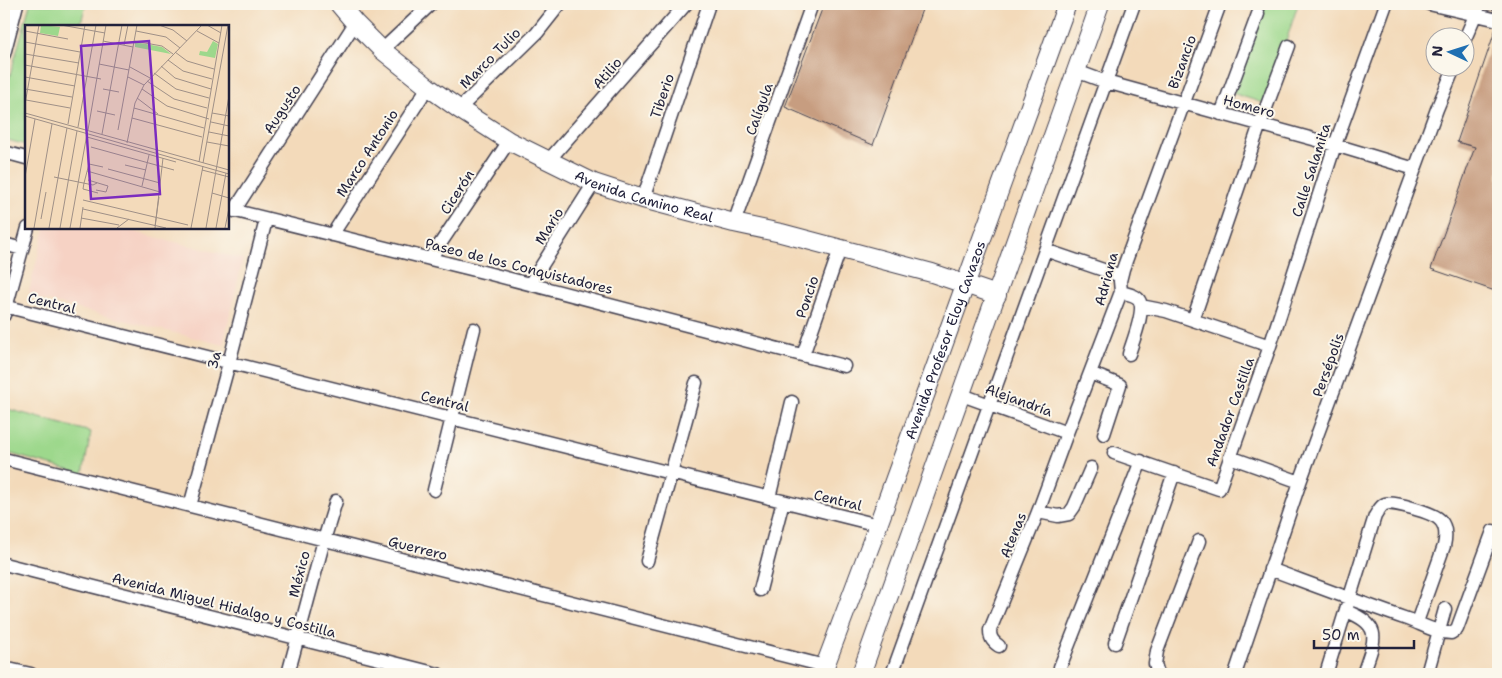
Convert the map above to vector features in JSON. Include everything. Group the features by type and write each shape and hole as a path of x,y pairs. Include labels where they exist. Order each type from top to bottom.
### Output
{"main road":[{"name":"Avenida Camino Real","path":"339,4 382,50 459,110 509,141 594,183 643,199 932,273 997,295"},
{"name":"Avenida Profesor Eloy Cavazos","path":"824,670 1067,4"},
{"path":"862,674 1100,4"}],"street":[{"path":"4,54 17,4"},
{"path":"382,50 431,4"},
{"name":"Marco Tulio","path":"459,110 537,33 560,4"},
{"name":"Atilio","path":"548,161 686,4"},
{"name":"Tiberio","path":"643,199 709,4"},
{"name":"Calígula","path":"734,223 812,4"},
{"path":"892,674 1134,4"},
{"name":"Bizancio","path":"1183,103 1220,4"},
{"name":"Calle Salamita","path":"1270,346 1334,145 1386,4"},
{"path":"1429,4 1478,9 1498,20"},
{"path":"1470,28 1478,9"},
{"path":"1221,114 1258,14"},
{"name":"Augusto","path":"231,210 355,23"},
{"path":"1193,320 1260,124 1289,46"},
{"name":"Homero","path":"1076,71 1106,82 1415,169"},
{"name":"Persépolis","path":"1235,674 1300,482 1450,78"},
{"name":"Marco Antonio","path":"332,235 428,87"},
{"name":"Adriana","path":"1067,433 1121,292 1120,276 1183,103"},
{"name":"Cicerón","path":"430,260 509,141"},
{"path":"4,152 25,158"},
{"name":"Mario","path":"530,284 594,183"},
{"name":"Paseo de los Conquistadores","path":"231,210 530,284 844,366"},
{"name":"3a","path":"190,506 266,220"},
{"path":"4,309 28,229"},
{"path":"4,244 22,249"},
{"name":"Poncio","path":"803,355 840,249"},
{"path":"1045,250 1120,276"},
{"path":"1121,292 1135,296 1141,306 1129,354"},
{"path":"1141,306 1193,320 1270,346"},
{"name":"Central","path":"4,309 229,363 878,525"},
{"path":"434,490 474,329"},
{"name":"Andador Castilla","path":"1174,473 1219,489 1270,346"},
{"path":"1090,373 1120,385 1104,434"},
{"path":"647,561 696,383"},
{"name":"Alejandría","path":"962,394 989,406 1067,433"},
{"path":"769,498 792,402"},
{"name":"Atenas","path":"999,646 992,641 990,630 1038,512 1067,433"},
{"path":"1114,454 1174,473 1115,643"},
{"path":"1230,457 1300,482"},
{"name":"Guerrero","path":"4,459 824,670"},
{"path":"1060,667 1141,461"},
{"path":"1038,512 1058,516 1069,514 1091,468"},
{"name":"México","path":"288,674 336,501"},
{"path":"760,590 783,501"},
{"path":"1326,674 1375,516 1382,506 1386,504 1395,504 1434,515 1444,527 1446,537 1444,546 1417,622"},
{"path":"1270,569 1348,605 1417,622 1439,632 1451,633 1457,629 1493,531"},
{"path":"1157,672 1155,658 1199,541"},
{"name":"Avenida Miguel Hidalgo y Costilla","path":"4,564 438,674"},
{"path":"1348,605 1371,625 1373,632 1371,650 1362,674"},
{"path":"1427,674 1445,609"},
{"path":"4,668 30,674"}],"shaded area":[{"path":"45,229 123,229 243,259 223,345 31,297 29,291"}],"green space":[{"path":"30,4 86,4 80,25 25,25 25,145 4,139 4,97"},
{"path":"1261,4 1298,4 1266,104 1232,93"},
{"path":"4,408 91,432 83,474 4,452"}],"building":[{"path":"824,4 924,4 873,145 785,107"},
{"path":"1496,28 1498,28 1498,292 1431,269 1475,147 1457,142"}]}
